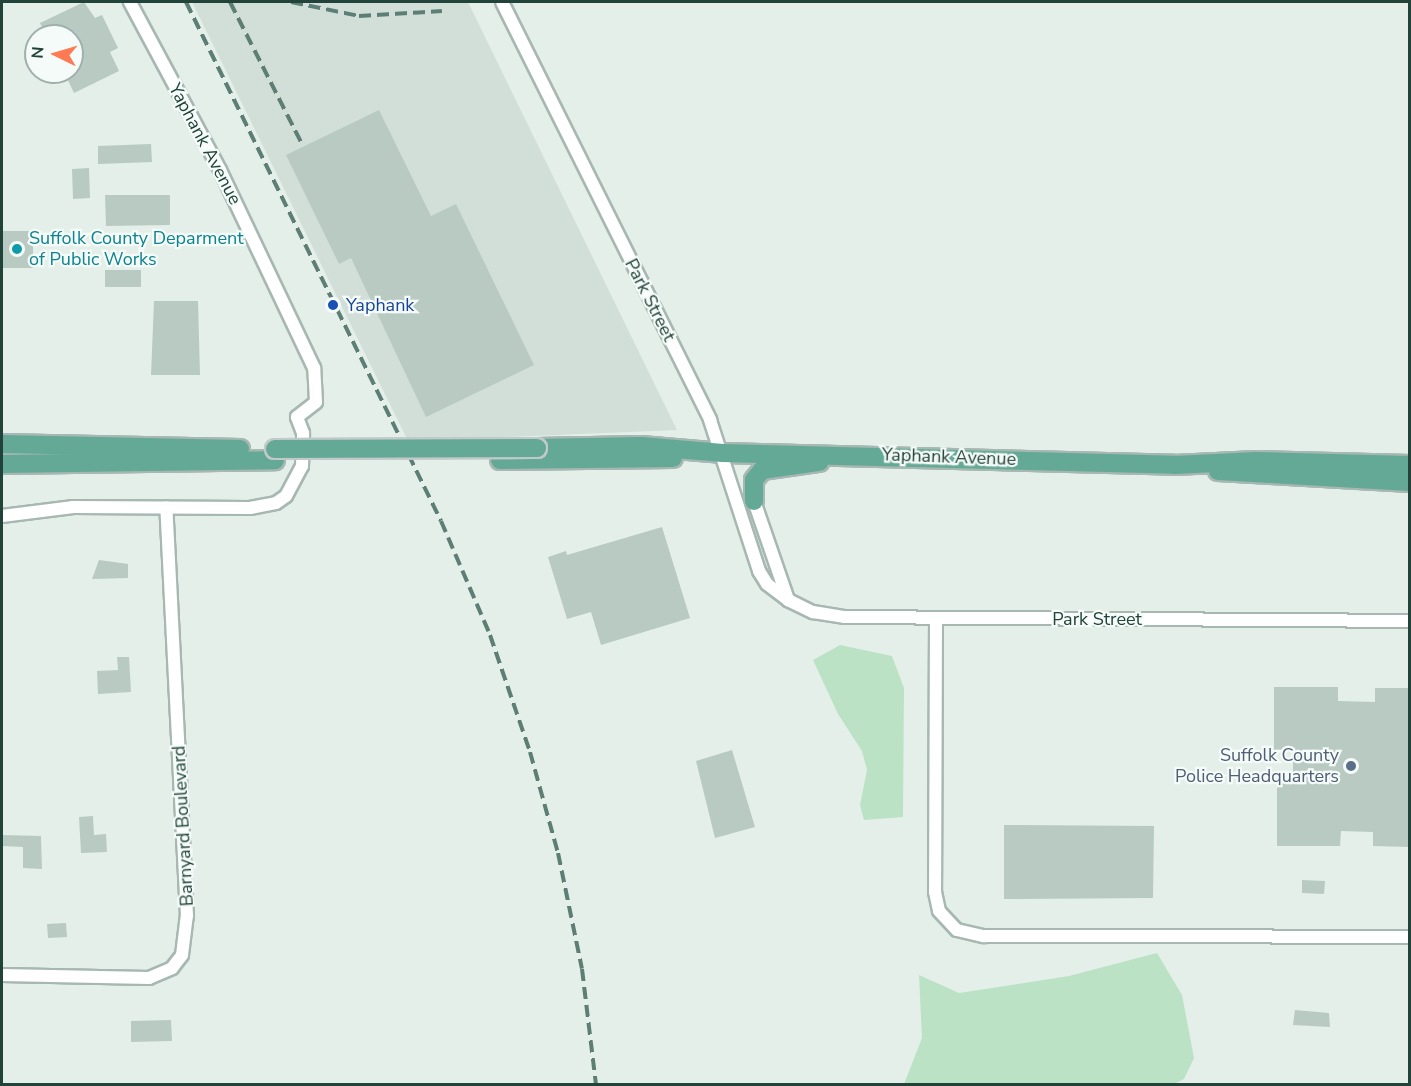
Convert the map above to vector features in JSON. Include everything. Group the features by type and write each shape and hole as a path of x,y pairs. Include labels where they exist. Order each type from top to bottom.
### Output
{"main road":[{"name":"Yaphank Avenue","path":"2,444 275,455"},
{"name":"Yaphank Avenue","path":"2,464 275,455 537,454 640,446 723,453 855,454 1175,465 1256,460 1410,465"},
{"path":"754,501 754,480 762,470 855,454"},
{"name":"Yaphank Avenue","path":"1175,465 1256,476 1410,482"}],"street":[{"name":"Yaphank Avenue","path":"2,516 49,508 250,508 276,503 286,496 302,466 303,433 297,417 312,409 318,389 314,368 258,247 129,2"},
{"name":"Park Street","path":"502,2 710,420 723,453 759,571 767,584 788,600 834,616 1410,621"},
{"path":"754,501 788,600"},
{"name":"Barnyard Boulevard","path":"2,975 149,978 172,968 182,955 187,916 166,508"},
{"path":"936,618 935,892 939,911 957,930 984,936 1410,938"}],"shaded area":[{"path":"192,2 468,2 677,430 408,441"}],"green space":[{"path":"840,645 892,656 904,688 903,817 864,820 860,805 867,770 862,751 838,714 813,660"},
{"path":"1157,953 1182,995 1194,1058 1184,1079 1174,1084 904,1084 922,1038 919,975 959,993 1069,976"}],"building":[{"path":"84,2 95,18 102,15 118,48 110,52 119,71 74,93 70,84 84,84 84,24 40,23"},
{"path":"379,110 431,216 456,204 534,365 426,417 351,258 339,264 286,155"},
{"path":"151,144 152,162 98,164 98,146"},
{"path":"89,168 90,198 73,199 72,169"},
{"path":"105,195 170,195 170,225 106,226"},
{"name":"Suffolk County Deparment of Public Works","path":"2,231 33,231 33,268 2,268"},
{"path":"105,270 141,270 141,287 105,287"},
{"path":"154,301 198,301 200,375 151,375"},
{"path":"662,527 690,618 601,645 591,612 567,619 548,557 566,551 567,555"},
{"path":"99,560 128,564 128,578 92,579"},
{"path":"117,657 129,657 131,692 98,694 97,671 118,670"},
{"name":"Suffolk County Police Headquarters","path":"1274,687 1338,687 1338,701 1375,702 1375,688 1410,688 1410,847 1373,846 1373,832 1341,831 1340,846 1277,846 1277,782 1293,782 1293,751 1274,751"},
{"path":"732,750 755,827 715,838 696,761"},
{"path":"93,816 94,835 106,834 107,852 81,853 79,817"},
{"path":"1004,825 1154,826 1153,898 1004,899"},
{"path":"2,835 41,836 42,869 23,868 23,847 2,846"},
{"path":"1302,880 1325,881 1324,894 1302,893"},
{"path":"66,923 67,937 48,938 47,924"},
{"path":"1295,1010 1329,1013 1330,1027 1293,1025"},
{"path":"171,1020 172,1041 131,1042 131,1021"}],"railway":[{"path":"186,2 441,521 490,635 530,752 558,853 582,969 596,1084"},
{"path":"230,2 303,146"},
{"path":"291,2 359,16 442,11"}],"place":[{"name":"Suffolk County Deparment of Public Works","path":"17,249"},
{"name":"Yaphank","path":"333,305"},
{"name":"Suffolk County Police Headquarters","path":"1351,766"}]}
